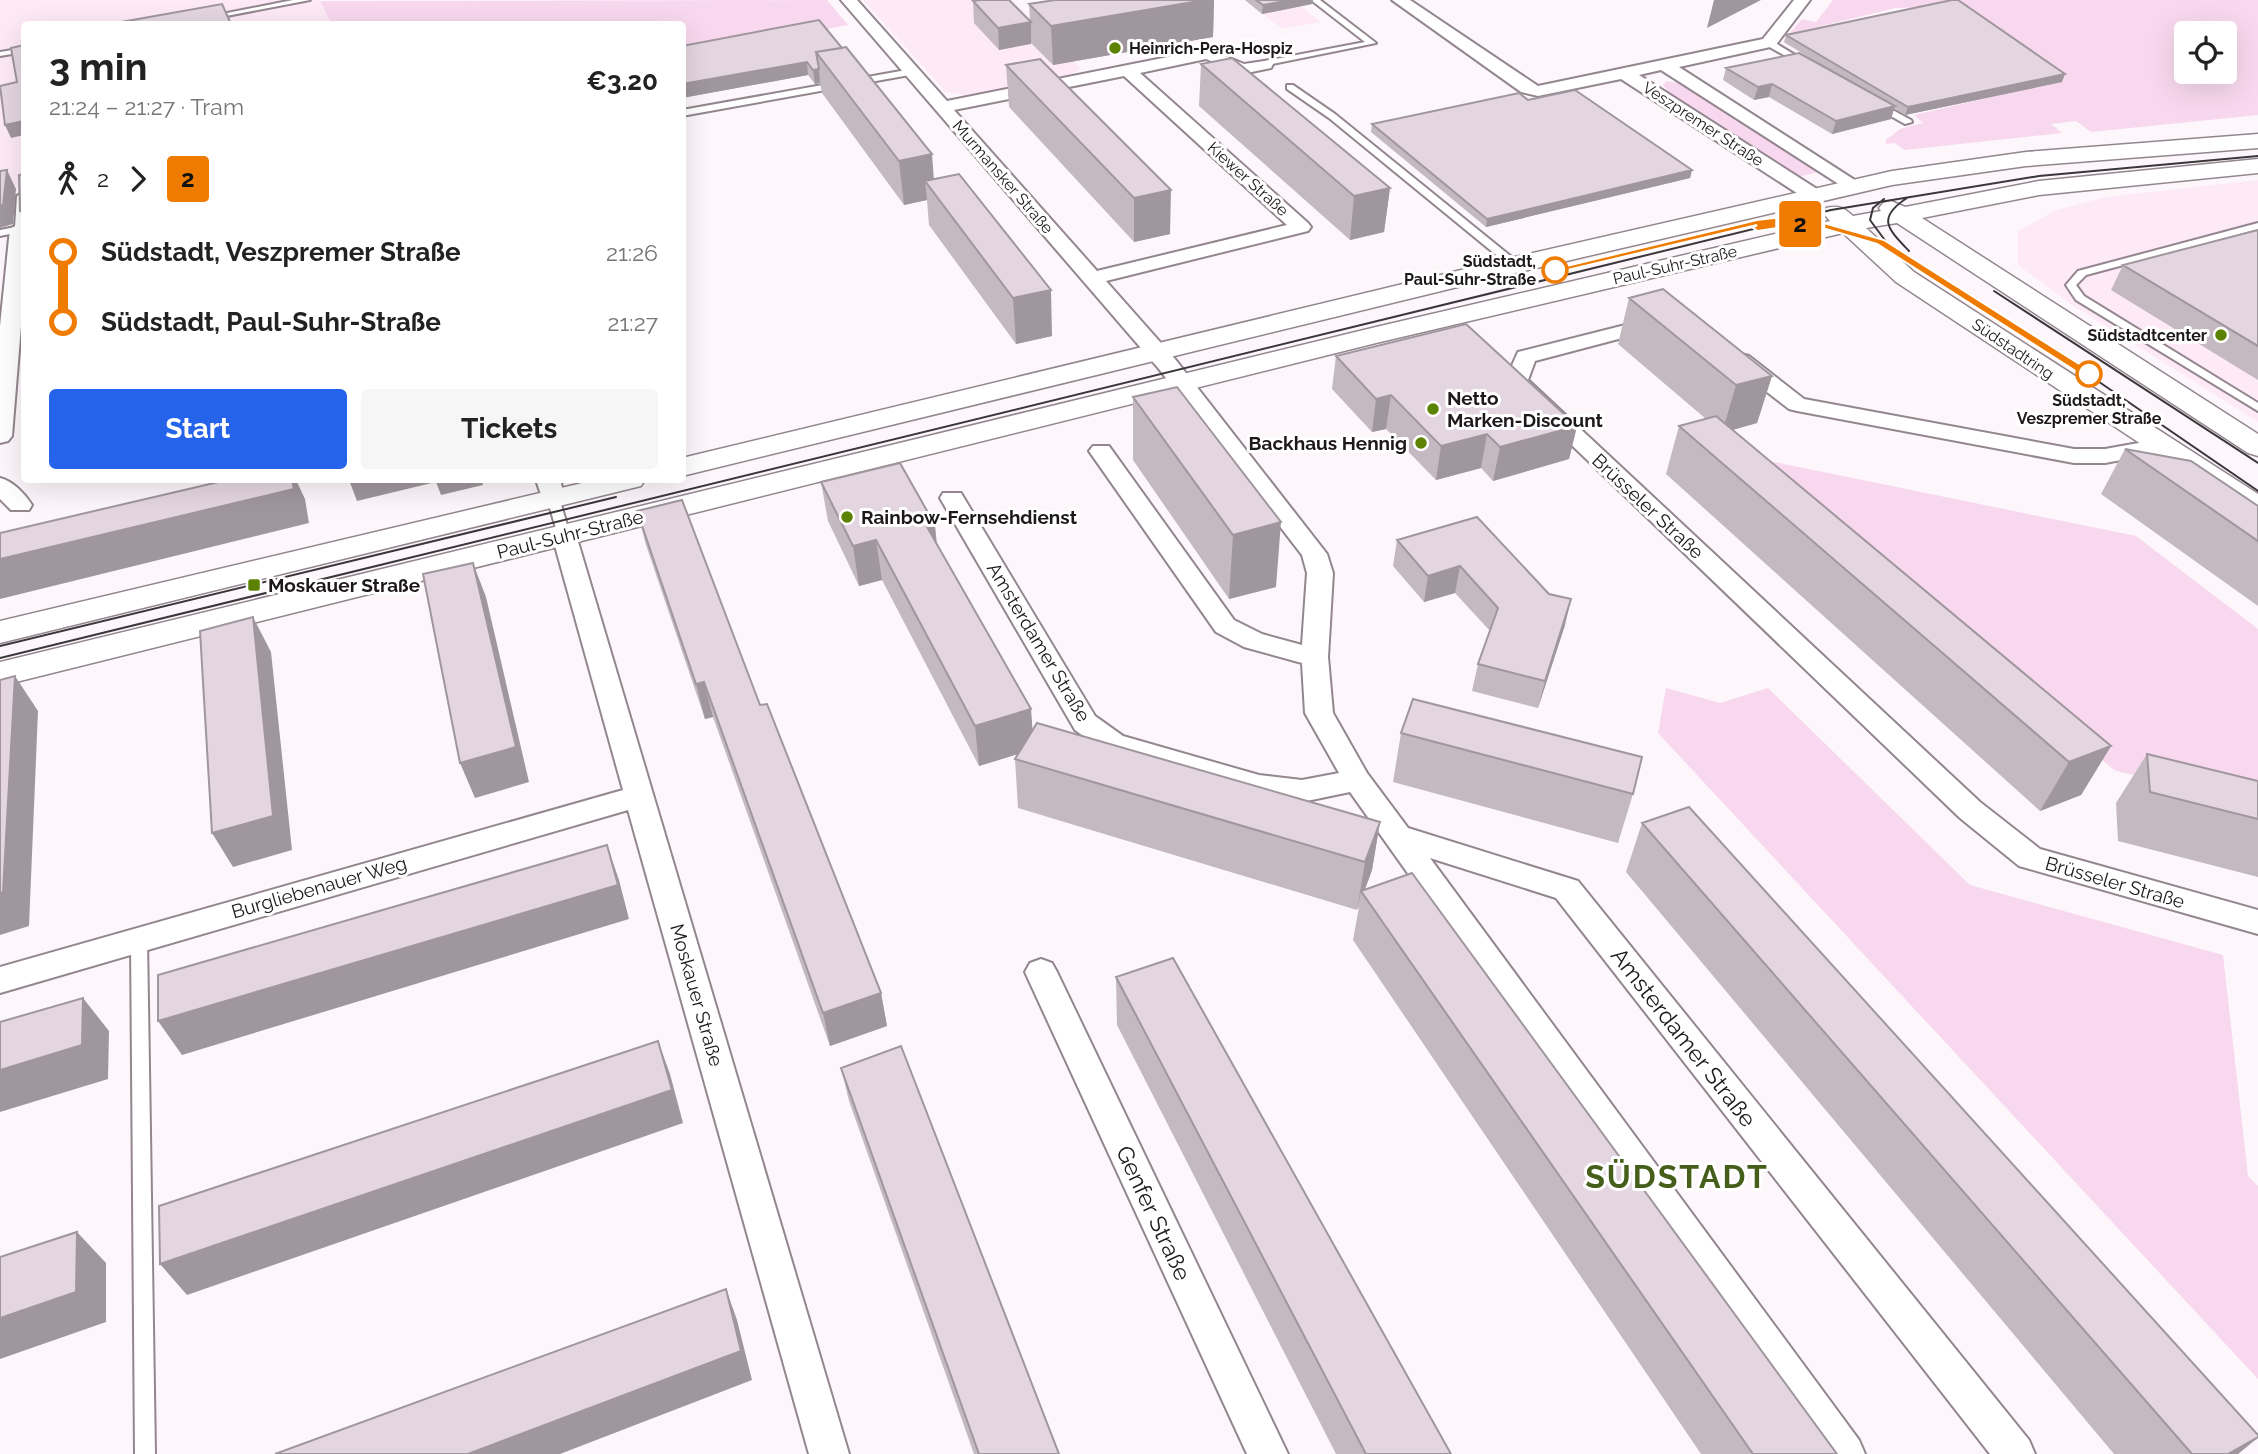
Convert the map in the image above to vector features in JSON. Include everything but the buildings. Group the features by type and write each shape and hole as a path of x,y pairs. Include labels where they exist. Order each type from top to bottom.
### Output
{"street":[{"name":"Murmansker Straße","path":"849,0 1157,354"},
{"path":"1400,0 1527,88 1550,90 1627,75"},
{"path":"1769,43 1802,0"},
{"name":"Veszpremer Straße","path":"1627,75 1769,43"},
{"path":"942,107 1208,54 1242,69 1265,64"},
{"name":"Veszpremer Straße","path":"1666,66 1855,186"},
{"name":"Kiewer Straße","path":"1091,279 1301,227 1127,70"},
{"name":"Veszpremer Straße","path":"1627,75 1813,195"},
{"path":"1855,186 1936,170 2026,159 2258,141"},
{"name":"Paul-Suhr-Straße","path":"0,674 1181,383 1848,225 2094,181 2258,166"},
{"path":"1855,186 2093,340 2153,375 2258,447"},
{"name":"Paul-Suhr-Straße","path":"686,466 1157,354 1515,265 1855,186"},
{"name":"Südstadtring","path":"1813,195 1905,276 2258,508"},
{"path":"0,436 13,308 15,230"},
{"name":"Brüsseler Straße","path":"1682,316 1525,357 1516,381 1970,810 2030,858 2258,922"},
{"path":"1724,348 1797,404 2074,456 2105,456 2161,446"},
{"path":"1157,354 1314,554 1320,573 1315,657 1319,713 1357,780 1845,1454"},
{"path":"1101,451 1225,626 1253,641 1315,657"},
{"name":"Paul-Suhr-Straße","path":"0,632 550,489 603,483"},
{"path":"0,485 20,505"},
{"name":"Amsterdamer Straße","path":"952,498 1085,723 1113,743 1259,786 1302,791 1357,780"},
{"name":"Moskauer Straße","path":"565,535 829,1454"},
{"name":"Burgliebenauer Weg","path":"0,980 638,796"},
{"name":"Amsterdamer Straße","path":"1400,837 1567,889 2015,1454"},
{"name":"Genfer Straße","path":"1041,972 1268,1454"}],"lane":[{"path":"191,21 306,0"},
{"path":"1265,64 1372,43 1315,0"},
{"path":"1769,43 1815,69"},
{"path":"0,54 21,50"},
{"path":"686,112 912,72"},
{"path":"1290,87 1332,116 1515,265"},
{"path":"1861,96 1908,122"},
{"path":"15,230 21,197"},
{"path":"2258,226 2082,273 2071,285 2080,298 2258,408"},
{"path":"550,489 565,535"},
{"path":"139,938 145,1454"}],"shaded area":[{"path":"0,0 320,0 330,21 21,21 21,186 0,189"},
{"path":"827,0 848,25 686,56 686,21 330,21 320,1"},
{"path":"863,0 1012,0 1081,68 1069,76 968,96 945,91"},
{"path":"1245,0 1293,0 1321,22 1282,29"},
{"path":"1833,0 2258,0 2258,115 2091,132 2076,121 2051,124 2062,133 1904,150 1895,143 1886,144 1886,140 1900,129 1923,123 1914,115 2061,81 1940,7 1896,8 1792,33 1800,39 1794,48 1785,44 1788,35 1802,19 1816,22"},
{"path":"1666,81 1685,84 1823,171 1797,177 1673,98 1663,85"},
{"path":"2258,180 2258,422 2069,303 2018,265 2018,231 2056,210 2106,197"},
{"path":"1740,455 2136,536 2258,629 2258,809 2114,770"},
{"path":"1666,688 1720,703 1768,688 1970,885 2223,955 2248,1176 2258,1186 2258,1379 1658,733"}],"tram line":[{"path":"1880,202 2039,176 2258,156"},
{"path":"1907,198 1891,212 1888,224 1909,251"},
{"path":"1880,202 1884,199"},
{"path":"0,658 1831,210 1880,202"},
{"path":"1880,202 1873,208 1870,220 1887,243"},
{"name":"2","path":"1555,270 1757,223 1797,218 1758,228 1798,223 1820,225 1847,230 1881,242 2089,374"},
{"path":"1796,224 1847,230 1893,249 2089,375 2258,491"},
{"path":"1994,291 2258,463"},
{"path":"0,646 616,497"}],"place":[{"name":"Heinrich-Pera-Hospiz","path":"1115,48"},
{"name":"Südstadt, Paul-Suhr-Straße","path":"1555,270"},
{"name":"Südstadtcenter","path":"2221,335"},
{"name":"Südstadt, Veszpremer Straße","path":"2089,374"},
{"name":"Netto Marken-Discount","path":"1433,409"},
{"name":"Backhaus Hennig","path":"1421,443"},
{"name":"Rainbow-Fernsehdienst","path":"847,517"},
{"name":"Moskauer Straße","path":"254,585"}],"district":[{"name":"SÜDSTADT","path":"1677,1176"}]}
